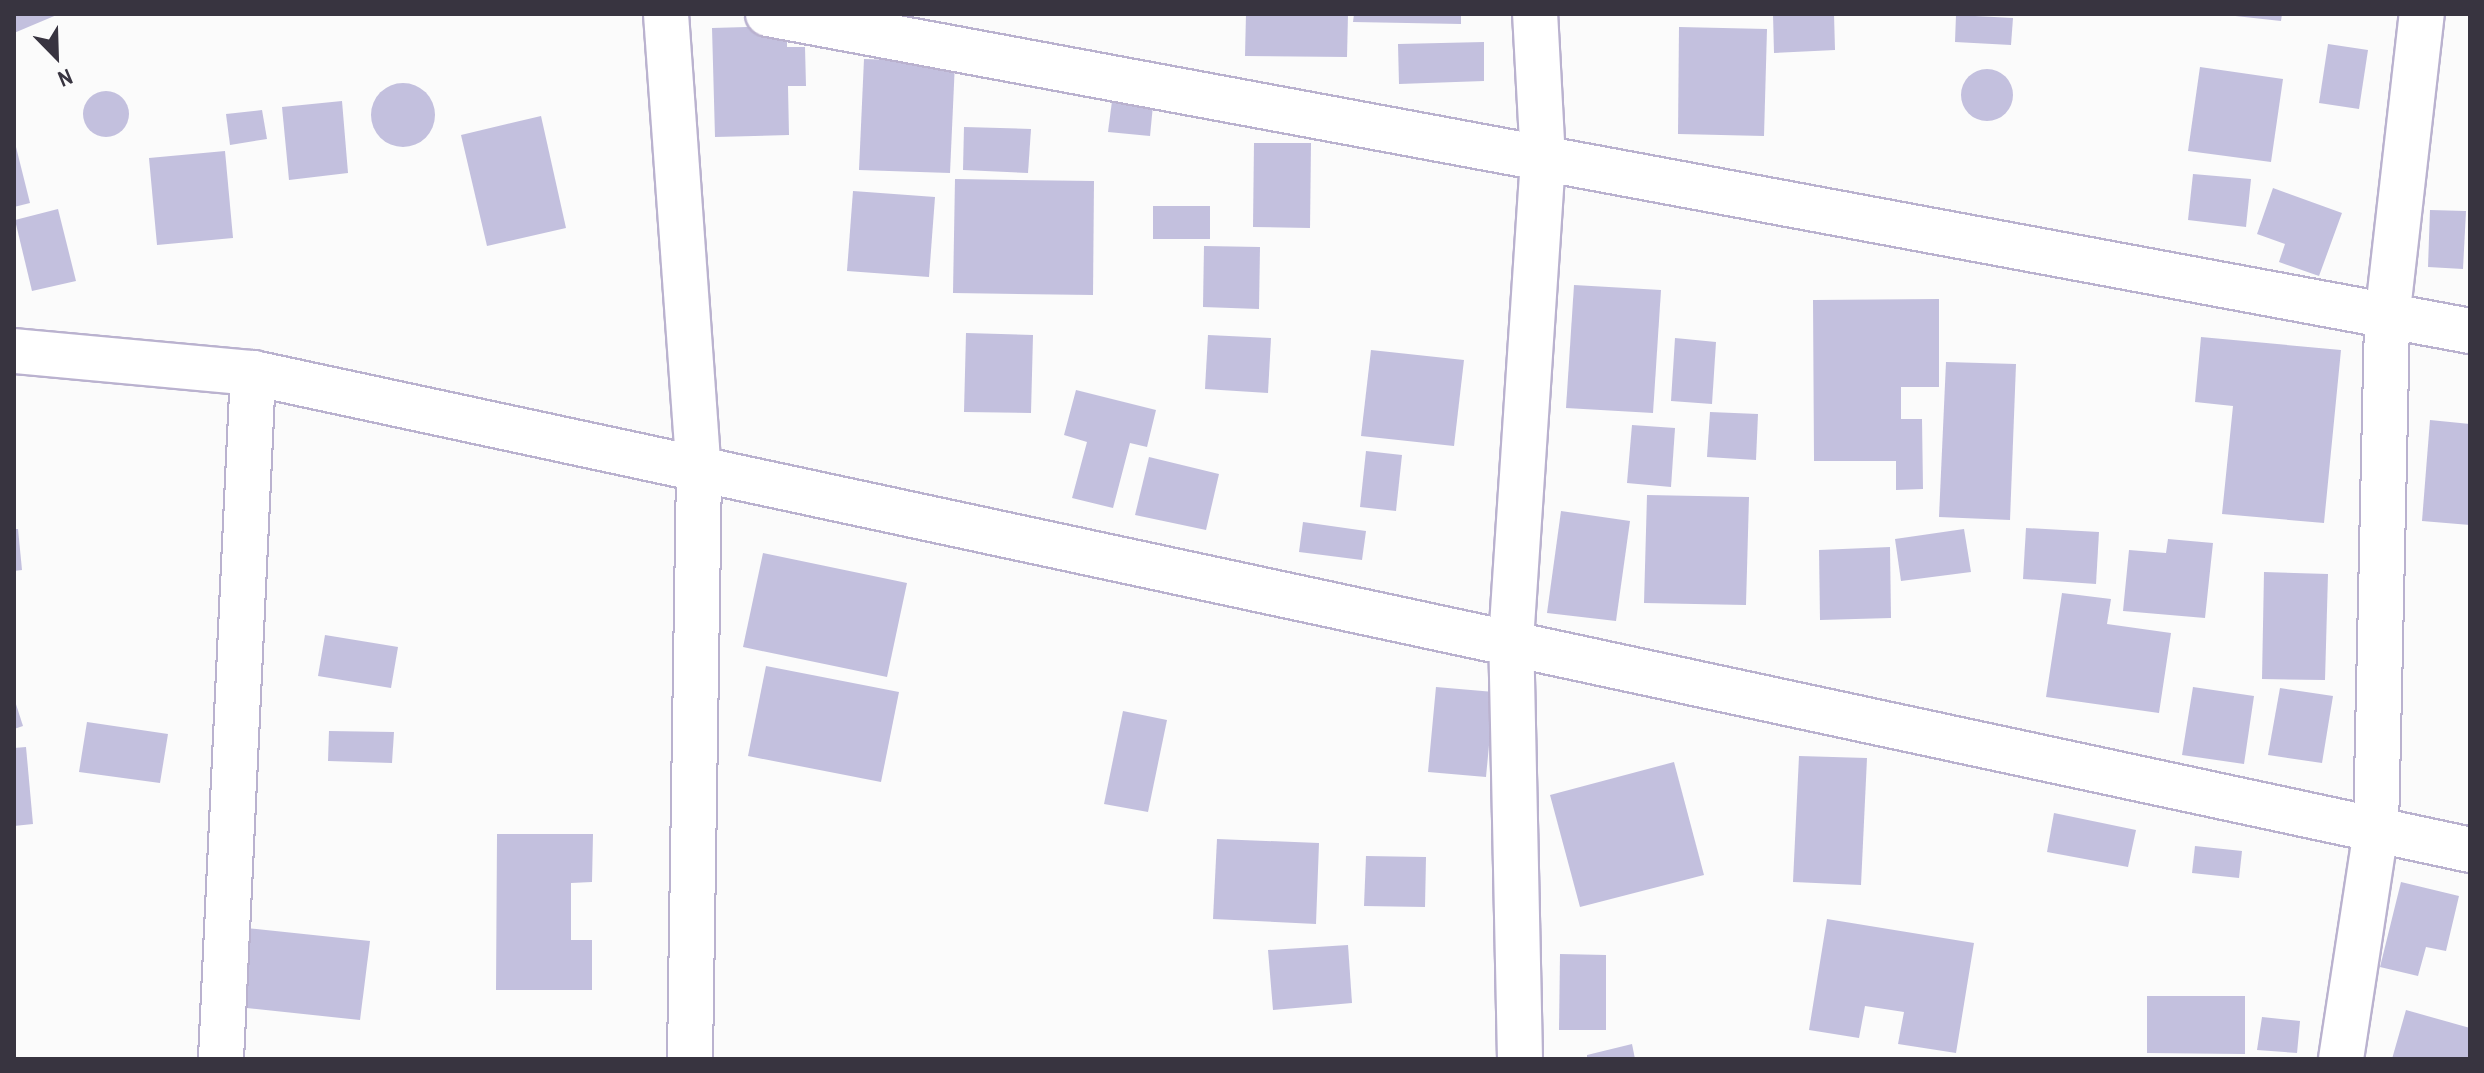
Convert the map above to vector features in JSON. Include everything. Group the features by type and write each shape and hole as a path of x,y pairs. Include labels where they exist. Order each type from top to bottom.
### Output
{"street":[{"path":"666,14 699,471 690,1059"},
{"path":"768,14 2387,319 2470,331"},
{"path":"1520,1059 1511,641 1543,160 1535,14"},
{"path":"2341,1059 2376,829 2387,319 2422,14"},
{"path":"14,351 253,373 699,471 1511,641 2470,850"},
{"path":"221,1059 253,373"}],"building":[{"path":"14,14 59,14 14,33"},
{"path":"1246,14 1348,14 1347,57 1245,56"},
{"path":"1354,14 1461,14 1461,24 1353,22"},
{"path":"1773,14 1834,14 1835,50 1774,53"},
{"path":"2217,14 2282,14 2281,21"},
{"path":"1956,15 2013,18 2011,45 1955,42"},
{"path":"787,26 787,47 805,47 806,86 788,86 789,135 715,137 712,28"},
{"path":"1679,27 1767,29 1764,136 1678,134"},
{"path":"1484,42 1484,81 1399,84 1398,44"},
{"path":"2328,44 2368,50 2359,109 2319,103"},
{"path":"864,59 955,62 950,173 859,170"},
{"path":"2200,67 2283,79 2271,162 2188,151"},
{"path":"1987,69 2005,77 2013,95 2005,113 1987,121 1969,113 1961,95 1969,77"},
{"path":"403,83 415,85 426,92 433,103 433,127 426,138 415,145 403,147 391,145 380,138 373,127 371,115 373,103 380,92 391,85"},
{"path":"106,91 122,98 129,114 122,130 106,137 90,130 83,114 90,98"},
{"path":"342,101 348,173 289,180 282,107"},
{"path":"1112,101 1153,105 1150,136 1108,132"},
{"path":"262,110 267,139 230,145 226,114"},
{"path":"541,116 566,228 487,246 461,135"},
{"path":"964,127 1031,129 1028,173 963,170"},
{"path":"1254,143 1311,143 1310,228 1253,227"},
{"path":"14,144 30,203 14,207"},
{"path":"225,151 233,238 157,245 149,158"},
{"path":"2193,174 2251,179 2246,227 2188,220"},
{"path":"955,179 1094,181 1093,295 953,293"},
{"path":"2273,188 2342,213 2319,276 2279,262 2285,244 2257,234"},
{"path":"853,191 935,197 929,277 847,271"},
{"path":"1153,206 1210,206 1210,239 1153,239"},
{"path":"58,209 76,281 32,291 15,220"},
{"path":"2430,210 2466,211 2463,269 2428,267"},
{"path":"1204,246 1260,247 1259,309 1203,307"},
{"path":"1574,285 1661,290 1653,413 1566,408"},
{"path":"1939,299 1939,387 1901,387 1901,419 1922,419 1923,489 1896,490 1896,461 1814,461 1813,300"},
{"path":"966,333 1033,335 1031,413 964,412"},
{"path":"1208,335 1271,338 1268,393 1205,389"},
{"path":"2201,337 2341,350 2324,523 2222,514 2233,406 2195,402"},
{"path":"1675,338 1716,342 1712,404 1671,401"},
{"path":"1371,350 1464,360 1454,446 1361,436"},
{"path":"1946,362 2016,364 2010,520 1939,517"},
{"path":"1076,390 1156,410 1147,447 1130,443 1113,508 1072,498 1087,442 1064,435"},
{"path":"1710,412 1758,414 1756,460 1707,457"},
{"path":"2430,420 2470,424 2470,525 2422,521"},
{"path":"1632,425 1675,428 1671,487 1627,483"},
{"path":"1366,451 1402,455 1396,511 1360,507"},
{"path":"1149,457 1219,474 1206,530 1135,515"},
{"path":"1647,495 1749,497 1746,605 1644,603"},
{"path":"1561,511 1630,521 1616,621 1547,613"},
{"path":"1303,522 1366,531 1362,560 1299,552"},
{"path":"2026,528 2099,532 2096,584 2023,579"},
{"path":"14,529 18,529 22,570 14,571"},
{"path":"1964,529 1971,572 1901,581 1895,539"},
{"path":"2168,539 2213,543 2205,618 2123,611 2129,550 2166,553"},
{"path":"1890,547 1891,618 1820,620 1819,550"},
{"path":"763,553 907,583 887,677 743,647"},
{"path":"2264,572 2328,574 2325,680 2262,679"},
{"path":"2062,593 2111,599 2107,624 2171,633 2159,713 2046,697"},
{"path":"325,635 398,647 391,688 318,676"},
{"path":"766,666 899,692 881,782 748,756"},
{"path":"1436,687 1494,692 1486,777 1428,772"},
{"path":"2193,687 2254,696 2244,764 2182,755"},
{"path":"2280,688 2333,696 2322,763 2268,755"},
{"path":"14,698 23,726 14,729"},
{"path":"1123,711 1167,720 1148,812 1104,804"},
{"path":"87,722 168,734 160,783 79,772"},
{"path":"329,731 394,732 392,763 328,761"},
{"path":"26,747 33,824 14,826 14,748"},
{"path":"1799,756 1867,758 1861,885 1793,882"},
{"path":"1674,762 1704,875 1580,907 1550,795"},
{"path":"2054,813 2136,830 2128,867 2047,852"},
{"path":"497,834 593,834 592,882 571,883 571,940 592,940 592,990 496,990"},
{"path":"1217,839 1319,843 1316,924 1213,919"},
{"path":"2195,846 2242,851 2239,878 2192,873"},
{"path":"1366,856 1426,857 1425,907 1364,906"},
{"path":"2401,882 2459,896 2446,951 2426,947 2418,976 2380,967"},
{"path":"1827,919 1974,943 1956,1053 1898,1044 1904,1012 1865,1006 1859,1038 1809,1030"},
{"path":"246,928 370,941 360,1020 237,1007"},
{"path":"1348,945 1352,1003 1273,1010 1268,950"},
{"path":"1560,954 1606,955 1606,1030 1559,1030"},
{"path":"2147,996 2245,996 2245,1054 2147,1053"},
{"path":"2406,1010 2470,1028 2470,1059 2392,1059"},
{"path":"2262,1017 2300,1021 2297,1053 2257,1050"},
{"path":"1632,1044 1635,1059 1587,1059 1587,1055"}]}
